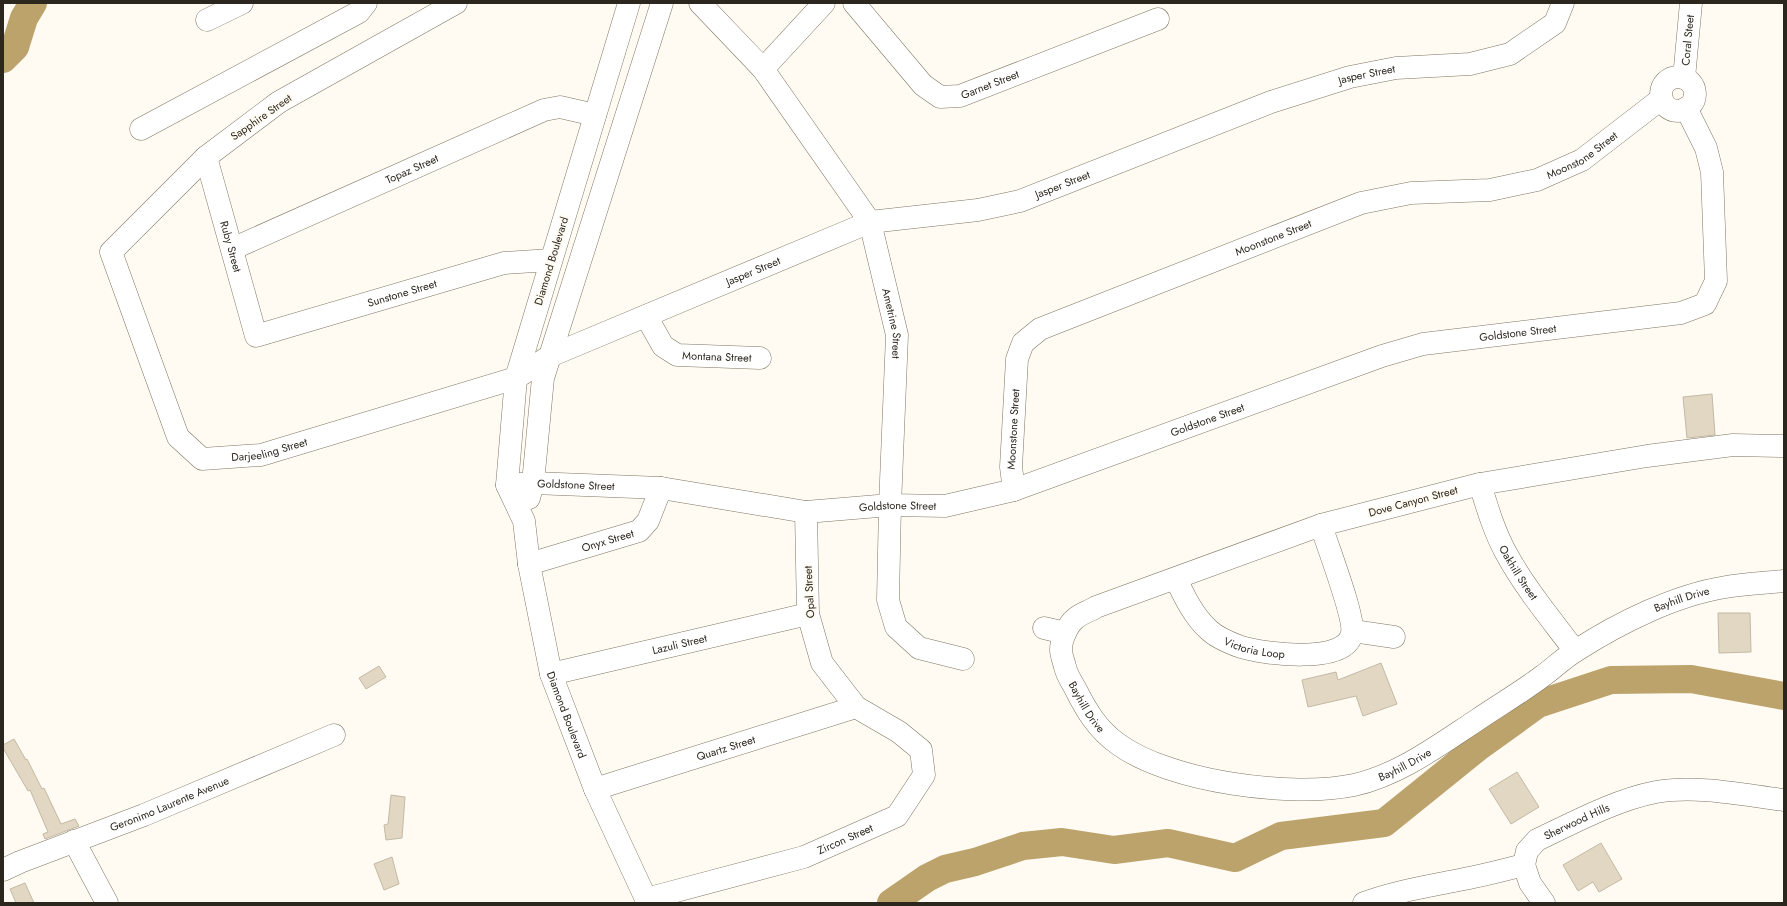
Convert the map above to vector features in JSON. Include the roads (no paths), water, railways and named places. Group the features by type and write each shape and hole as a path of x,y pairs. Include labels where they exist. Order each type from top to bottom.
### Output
{"street":[{"path":"207,20 242,3"},
{"path":"141,129 360,12 366,3"},
{"name":"Sapphire Street","path":"111,252 206,157 279,102 456,3"},
{"name":"Diamond Boulevard","path":"629,3 516,378 507,485 524,521 529,564 551,674 595,789 646,899"},
{"name":"Diamond Boulevard","path":"524,521 533,483 543,378 662,3"},
{"name":"Ametrine Street","path":"700,3 763,69 870,222 897,335 890,505 888,600 896,627 919,648 963,659"},
{"path":"763,69 824,3"},
{"name":"Garnet Street","path":"854,3 923,85 940,97 960,96 1158,19"},
{"name":"Jasper Street","path":"550,356 870,222 978,210 1020,201 1271,102 1350,77 1396,68 1470,64 1510,54 1555,23 1563,3"},
{"name":"Coral Steet","path":"1684,78 1691,3"},
{"path":"1676,77 1684,78 1690,82 1694,89 1692,103 1679,111 1671,110 1661,99 1661,91 1664,84 1669,79 1676,77"},
{"name":"Moonstone Street","path":"1014,490 1010,467 1017,359 1023,342 1040,329 1361,203 1411,193 1490,190 1537,180 1582,160 1661,99"},
{"name":"Topaz Street","path":"232,249 544,110 560,108 595,115"},
{"name":"Goldstone Street","path":"507,485 533,483 661,488 806,512 890,505 945,506 1014,490 1382,356 1423,344 1681,314 1705,304 1716,281 1712,172 1706,148 1686,108"},
{"name":"Ruby Street","path":"206,157 256,336"},
{"name":"Darjeeling Street","path":"111,252 178,437 202,459 261,455 516,378 550,356"},
{"name":"Sunstone Street","path":"256,336 504,263 551,260"},
{"name":"Montana Street","path":"646,316 663,346 677,355 760,358"},
{"name":"Dove Canyon Street","path":"1065,633 1075,618 1096,607 1321,525 1480,484 1670,453 1733,445 1784,446"},
{"name":"Oakhill Street","path":"1480,484 1505,552 1534,596 1575,651"},
{"name":"Onyx Street","path":"529,564 638,531 648,521 661,488"},
{"name":"Opal Street","path":"806,512 808,614 822,663 856,707"},
{"path":"1321,525 1349,612 1353,631 1394,637"},
{"name":"Victoria Loop","path":"1176,579 1186,599 1208,630 1224,640 1242,647 1264,652 1288,654 1309,655 1327,653 1340,649 1350,641 1353,631"},
{"name":"Bayhill Drive","path":"1065,633 1061,650 1066,671 1088,712 1101,730 1119,745 1145,760 1189,775 1253,787 1289,790 1326,788 1354,785 1386,775 1449,739 1543,676 1575,651 1612,629 1678,600 1724,587 1784,581"},
{"name":"Lazuli Street","path":"551,674 808,614"},
{"path":"1044,628 1065,633"},
{"name":"Quartz Street","path":"595,789 856,707"},
{"name":"Zircon Street","path":"646,899 804,857 897,816 924,775 921,750 899,732 856,707"},
{"name":"Geronimo Laurente Avenue","path":"3,870 20,862 144,815 334,734"},
{"name":"Sherwood Hills","path":"1524,865 1527,851 1537,840 1631,798 1657,792 1684,790 1712,791 1784,800"},
{"path":"74,841 107,903"},
{"path":"1364,903 1414,888 1475,877 1524,865 1530,883 1544,903"}],"waterway":[{"path":"3,59 15,47 24,18 33,3"},
{"path":"891,903 927,878 945,869 975,862 1023,846 1062,842 1114,850 1168,843 1235,858 1281,836 1384,823 1477,748 1538,704 1611,680 1691,679 1784,696"}]}
